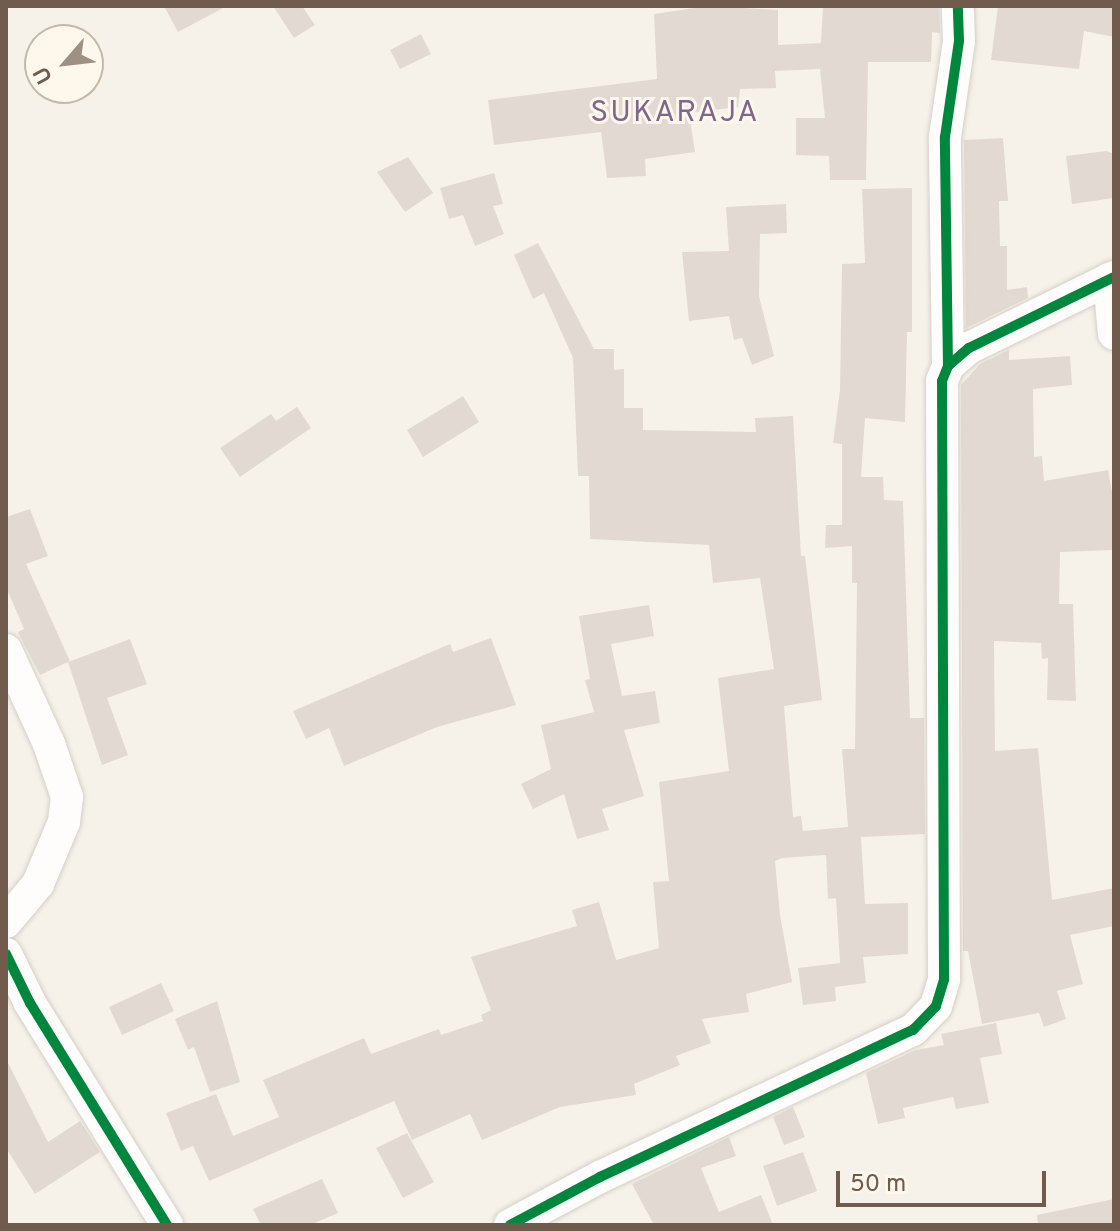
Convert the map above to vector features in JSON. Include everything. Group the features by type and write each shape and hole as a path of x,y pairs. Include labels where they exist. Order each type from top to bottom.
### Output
{"street":[{"path":"510,1225 600,1177 913,1030 936,1006 944,979 941,420 948,366 945,137 959,41 958,6"},
{"path":"948,366 969,348 1111,278 1114,334"},
{"path":"6,650 49,744 67,797 64,822 38,884 6,922"},
{"path":"6,954 37,1016 167,1225"}],"building":[{"path":"164,6 227,6 178,32"},
{"path":"273,6 302,6 315,25 294,38"},
{"path":"708,6 778,10 778,45 821,43 823,6 939,6 940,33 932,32 931,62 868,62 866,180 830,180 829,156 796,155 796,118 825,118 820,69 775,71 776,88 740,89 738,107 689,113 695,152 645,159 646,176 607,178 601,132 494,145 488,100 657,79 654,14"},
{"path":"998,6 1114,6 1114,37 1084,31 1079,69 991,60"},
{"path":"421,34 431,54 400,69 390,50"},
{"path":"1003,138 1008,201 999,201 1000,246 1007,246 1007,290 1027,287 1028,298 966,328 964,140"},
{"path":"1106,151 1114,154 1114,198 1072,204 1066,156"},
{"path":"408,157 433,193 405,212 377,172"},
{"path":"494,173 503,204 493,206 504,234 475,246 463,215 449,219 440,188"},
{"path":"912,188 912,332 907,332 905,422 865,418 861,477 883,477 884,500 903,501 910,718 924,718 925,834 861,837 865,904 908,903 908,954 863,957 866,983 835,987 836,1001 803,1005 798,968 840,963 836,898 828,899 826,855 782,858 775,861 780,915 792,982 746,994 749,1012 702,1019 711,1043 676,1056 680,1065 634,1084 636,1095 560,1107 482,1140 470,1114 412,1140 394,1101 209,1181 193,1146 181,1151 166,1113 216,1094 233,1136 279,1117 263,1080 364,1038 371,1054 439,1029 441,1035 483,1021 481,1015 491,1010 471,957 577,926 572,910 599,902 616,960 659,948 653,882 669,881 659,782 729,771 718,678 774,669 760,578 713,583 709,545 590,539 589,476 578,476 573,358 544,293 533,299 514,255 538,243 594,349 614,349 614,370 624,369 624,408 643,408 643,430 756,432 755,418 793,416 801,556 805,556 822,700 784,706 793,817 801,816 803,831 848,827 842,749 855,749 857,583 852,583 852,546 825,548 826,525 842,525 842,444 833,443 840,390 842,264 865,263 862,189"},
{"path":"786,204 787,233 760,234 759,296 774,356 752,365 742,338 734,340 729,316 689,321 682,252 729,251 726,207"},
{"path":"1009,350 1009,360 1070,356 1072,385 1033,389 1034,457 1042,456 1044,481 1108,470 1114,503 1114,550 1060,552 1059,604 1073,604 1076,701 1047,700 1048,658 1042,659 1041,643 994,641 995,751 1038,748 1052,900 1114,888 1114,926 1070,935 1083,984 1057,991 1066,1019 1044,1027 1039,1013 982,1024 968,951 963,951 961,385 980,364"},
{"path":"463,396 479,422 423,457 407,430"},
{"path":"297,407 311,428 240,477 220,448 271,414 276,421"},
{"path":"30,509 48,556 26,564 70,661 40,675 18,632 24,629 6,587 6,517"},
{"path":"649,605 654,636 611,644 622,696 655,691 660,723 624,730 644,796 602,809 609,830 577,839 564,794 533,809 521,784 551,769 541,725 594,712 585,680 590,679 579,616"},
{"path":"491,638 516,705 437,727 344,766 329,728 306,739 293,711 450,644 453,652"},
{"path":"130,639 147,684 107,698 128,755 102,765 68,662"},
{"path":"161,983 174,1011 122,1035 109,1007"},
{"path":"217,1001 240,1082 210,1092 194,1047 188,1050 175,1019"},
{"path":"996,1023 1002,1054 980,1058 989,1103 956,1109 953,1097 903,1108 905,1118 878,1124 866,1073 916,1050 944,1045 941,1034"},
{"path":"6,1059 48,1142 80,1121 100,1152 35,1194 6,1148"},
{"path":"793,1107 805,1137 784,1145 773,1117"},
{"path":"407,1133 434,1182 403,1198 376,1148"},
{"path":"729,1137 736,1156 701,1168 719,1212 761,1195 773,1225 654,1225 632,1184"},
{"path":"803,1152 817,1191 777,1206 763,1166"},
{"path":"322,1179 338,1213 310,1225 261,1225 253,1209"},
{"path":"1114,1199 1114,1225 1038,1225 1037,1215"}],"cycle path":[{"path":"948,366 945,137 959,41 958,6"},
{"path":"510,1225 600,1177 913,1030 936,1006 944,979 942,381 948,366 969,348 1114,277"},
{"path":"6,954 30,1003 167,1225"}],"district":[{"name":"SUKARAJA","path":"675,114"}]}
